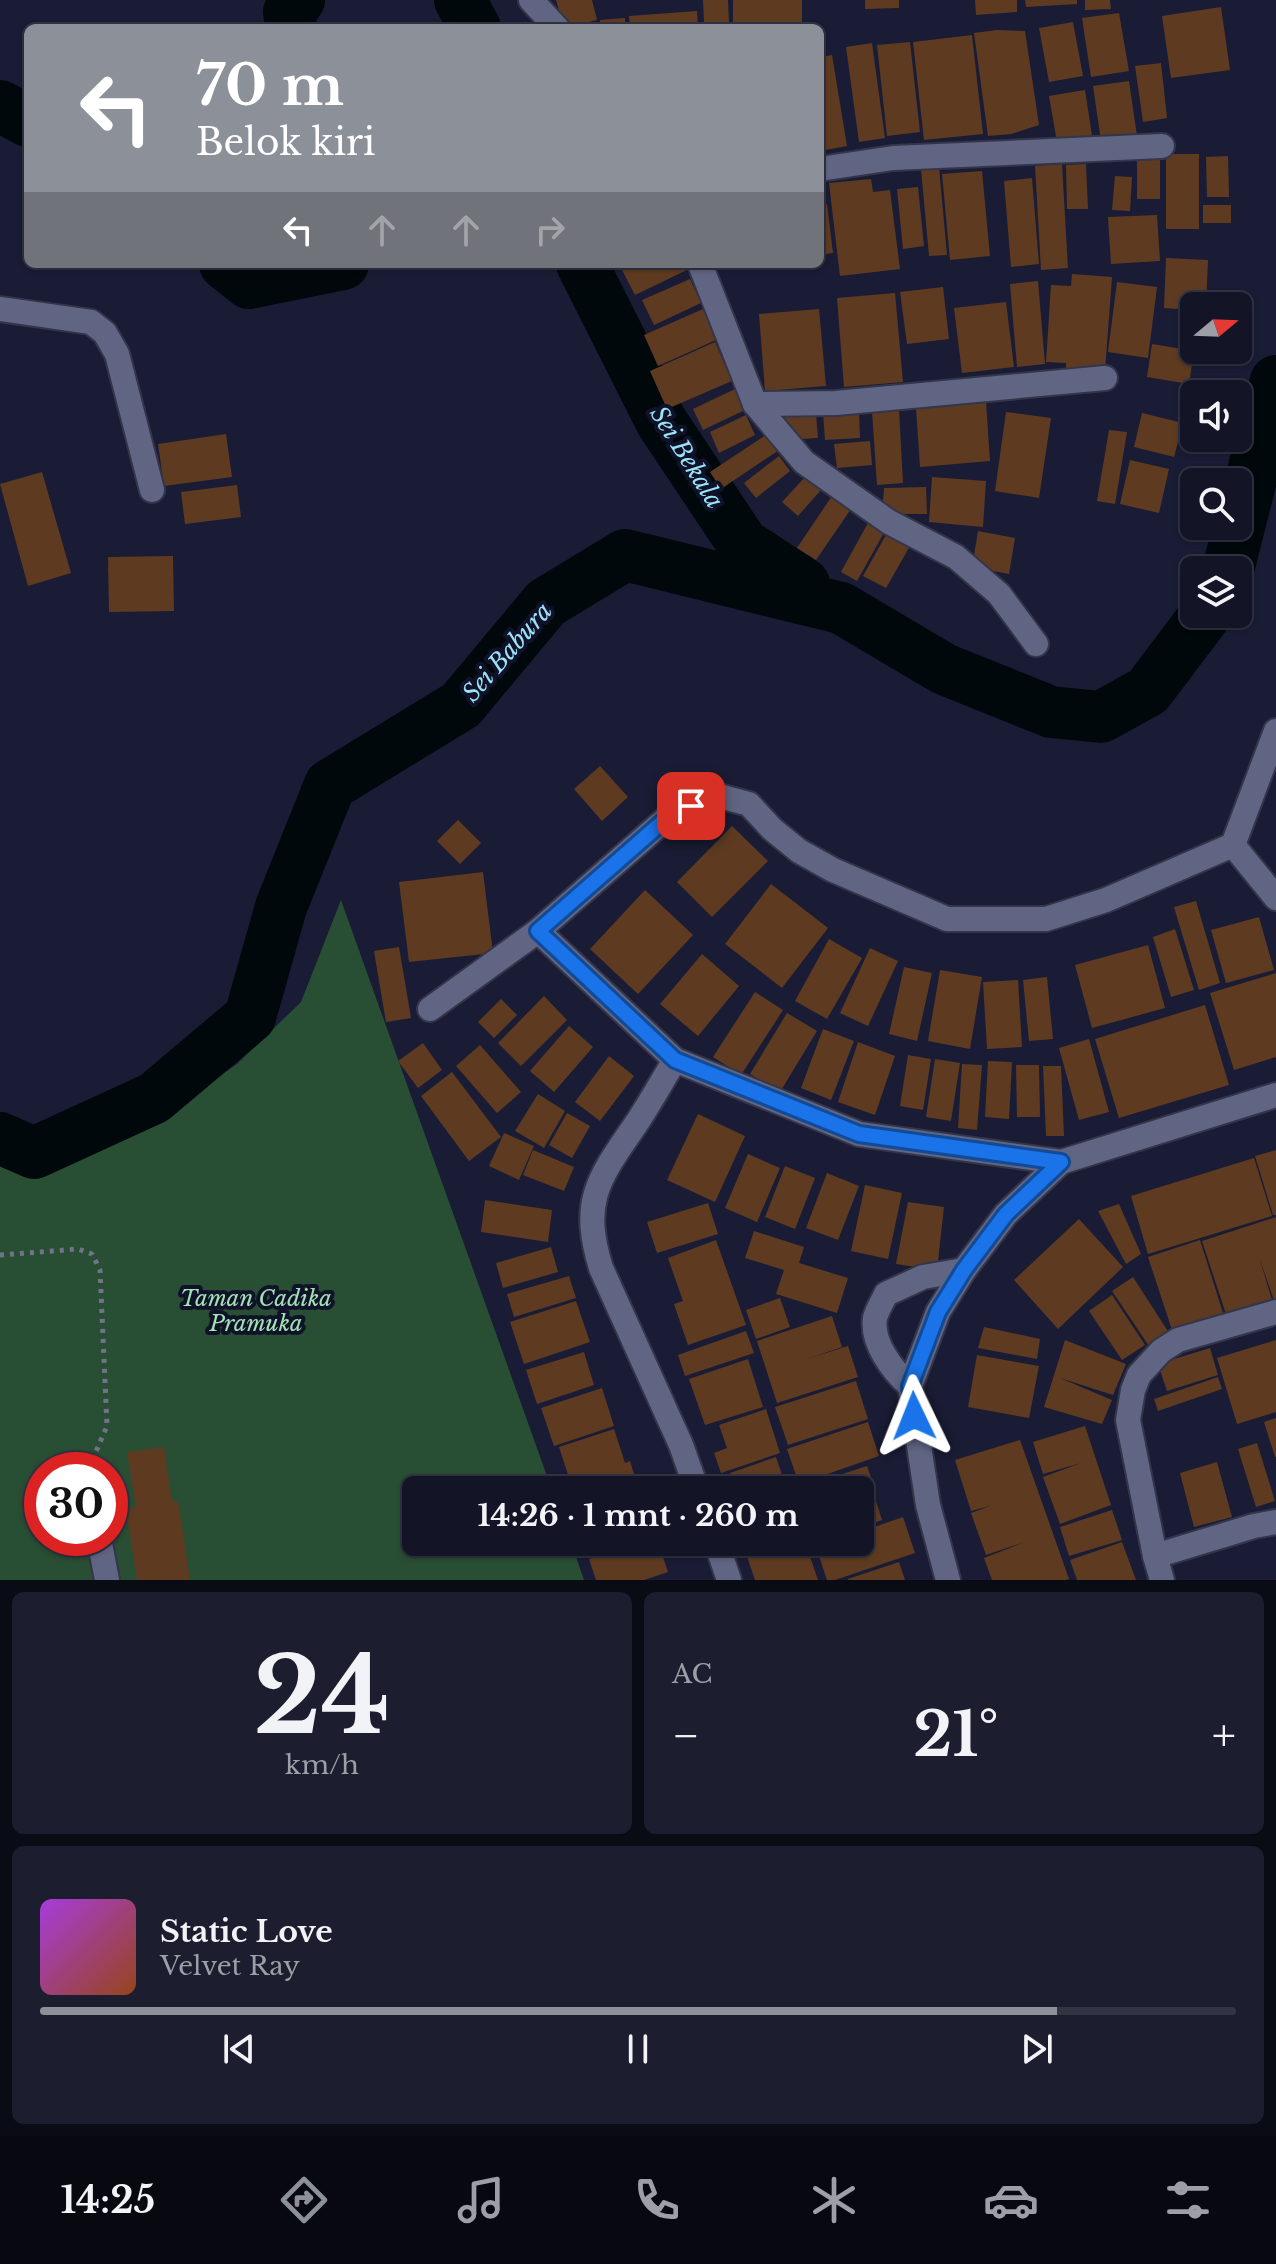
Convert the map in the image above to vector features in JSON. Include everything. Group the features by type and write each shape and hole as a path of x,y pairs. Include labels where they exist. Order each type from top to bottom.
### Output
{"street":[{"path":"531,0 553,24"},
{"path":"824,168 893,158 1162,146"},
{"path":"702,268 755,404 804,462 889,522 956,557 999,594 1036,644"},
{"path":"0,309 91,322 105,333 117,354 152,490"},
{"path":"755,404 836,403 1105,378"},
{"path":"430,1009 538,931 667,818 719,796 749,804 772,829 799,851 833,870 947,919 1046,919 1106,900 1233,845 1276,731"},
{"path":"1233,845 1276,898"},
{"path":"538,931 675,1060 859,1134 1061,1162 1276,1095"},
{"path":"675,1060 601,1176 593,1203 594,1245 601,1268 692,1476"},
{"path":"948,1580 928,1505 910,1386 938,1312 964,1270 1006,1214 1061,1162"},
{"path":"910,1386 893,1371 879,1340 875,1319 886,1294 923,1277 964,1270"},
{"path":"1162,1580 1128,1420 1139,1375 1161,1351 1178,1340 1276,1312"},
{"path":"1155,1556 1276,1522"},
{"path":"102,1556 107,1580"},
{"path":"721,1556 729,1580"}],"path":[{"path":"0,1255 78,1249 92,1254 100,1270 107,1426 96,1452"}],"green space":[{"name":"Taman Cadika Pramuka","path":"341,900 547,1476 402,1476 402,1556 576,1556 584,1580 0,1580 0,1159 34,1174 166,1113 237,1064 301,1002"}],"building":[{"path":"556,0 592,0 597,20 563,24"},
{"path":"703,0 728,0 729,22 704,22"},
{"path":"733,0 802,0 802,23 733,23"},
{"path":"865,0 899,0 899,8 865,9"},
{"path":"975,0 1017,0 1017,12 976,15"},
{"path":"1025,0 1077,0 1077,4 1026,7"},
{"path":"1085,0 1110,0 1111,9 1085,10"},
{"path":"1221,7 1230,70 1171,78 1162,16"},
{"path":"697,11 698,24 630,24 629,16"},
{"path":"1119,13 1129,71 1091,77 1082,18"},
{"path":"625,18 625,24 600,24 600,20"},
{"path":"1073,22 1083,76 1049,82 1039,28"},
{"path":"1025,31 1039,125 1011,134 988,136 974,33"},
{"path":"972,35 983,134 924,140 913,42"},
{"path":"910,42 920,132 887,136 877,45"},
{"path":"872,43 885,138 859,142 846,47"},
{"path":"832,55 847,146 824,150 824,56"},
{"path":"1161,63 1167,118 1143,122 1135,66"},
{"path":"1129,81 1137,136 1101,141 1093,86"},
{"path":"1085,90 1093,142 1058,148 1049,96"},
{"path":"1137,152 1160,152 1160,199 1137,199"},
{"path":"1166,154 1199,154 1199,229 1166,229"},
{"path":"1228,156 1229,197 1207,197 1206,157"},
{"path":"1062,164 1068,268 1041,270 1035,166"},
{"path":"1086,164 1088,209 1067,209 1066,165"},
{"path":"939,167 947,255 929,256 921,169"},
{"path":"982,171 990,256 950,260 942,174"},
{"path":"1115,176 1132,177 1130,211 1112,210"},
{"path":"1032,178 1039,264 1011,267 1004,181"},
{"path":"871,179 873,192 890,190 900,269 840,276 829,183"},
{"path":"918,187 924,246 903,249 897,189"},
{"path":"824,204 827,204 833,253 824,254"},
{"path":"1203,205 1231,205 1231,223 1203,223"},
{"path":"1157,215 1160,261 1111,264 1108,217"},
{"path":"1166,258 1208,260 1207,292 1180,292 1180,309 1164,308"},
{"path":"626,268 691,268 635,295 622,270"},
{"path":"1072,274 1112,277 1105,371 1066,368 1066,363 1046,362 1051,285 1071,286"},
{"path":"690,279 701,303 654,325 642,300"},
{"path":"1038,281 1045,364 1017,367 1010,284"},
{"path":"1117,282 1157,287 1148,358 1108,352"},
{"path":"943,287 949,339 907,344 900,292"},
{"path":"895,293 903,382 844,387 837,298"},
{"path":"1006,302 1014,367 962,373 954,308"},
{"path":"703,309 716,340 658,366 644,335"},
{"path":"819,309 826,386 765,391 759,314"},
{"path":"715,342 732,381 667,409 650,371"},
{"path":"1152,344 1180,349 1180,364 1192,364 1190,380 1180,380 1180,382 1147,377"},
{"path":"735,389 745,410 703,430 693,409"},
{"path":"986,402 990,461 920,467 916,408"},
{"path":"899,409 903,483 877,485 872,411"},
{"path":"859,411 860,438 825,440 823,413"},
{"path":"1006,412 1051,418 1039,498 995,491"},
{"path":"1142,413 1180,422 1174,457 1134,447"},
{"path":"816,414 818,438 801,439 782,416"},
{"path":"746,415 755,435 719,453 710,432"},
{"path":"1109,430 1127,432 1115,504 1097,501"},
{"path":"772,431 782,448 721,489 710,472"},
{"path":"226,434 232,477 164,486 158,444"},
{"path":"870,441 872,465 837,468 834,444"},
{"path":"779,456 790,471 756,498 744,483"},
{"path":"1130,460 1169,469 1159,513 1120,504"},
{"path":"42,472 71,573 28,586 0,484"},
{"path":"806,476 821,490 798,516 782,502"},
{"path":"932,477 986,481 983,527 929,522"},
{"path":"237,485 241,517 185,524 181,492"},
{"path":"926,487 927,514 897,514 883,503 884,488"},
{"path":"834,493 853,506 816,560 797,548"},
{"path":"869,521 885,531 857,581 841,572"},
{"path":"978,531 1015,538 1009,574 972,567"},
{"path":"887,533 910,546 886,588 863,576"},
{"path":"173,556 174,611 109,612 108,557"},
{"path":"600,766 628,797 602,821 574,789"},
{"path":"458,820 481,843 460,864 437,841"},
{"path":"732,826 768,861 712,917 677,882"},
{"path":"483,872 493,953 409,962 399,882"},
{"path":"771,884 828,928 782,988 725,944"},
{"path":"645,890 693,935 638,994 590,949"},
{"path":"1196,901 1220,983 1199,990 1174,907"},
{"path":"1259,917 1274,970 1226,983 1211,930"},
{"path":"1175,929 1194,990 1171,997 1153,937"},
{"path":"829,939 862,958 827,1019 795,1001"},
{"path":"1148,945 1165,1008 1092,1028 1075,965"},
{"path":"399,947 411,1018 386,1022 374,951"},
{"path":"870,948 898,961 868,1026 840,1013"},
{"path":"702,954 739,986 698,1036 660,1004"},
{"path":"904,967 932,973 917,1041 889,1034"},
{"path":"940,970 982,977 970,1049 928,1041"},
{"path":"1276,973 1276,1057 1234,1070 1210,993"},
{"path":"1047,977 1053,1039 1029,1041 1023,980"},
{"path":"1018,980 1022,1047 987,1049 983,982"},
{"path":"755,992 783,1010 741,1075 713,1057"},
{"path":"544,996 567,1020 521,1066 498,1043"},
{"path":"501,999 517,1015 494,1038 478,1022"},
{"path":"1205,1005 1229,1085 1119,1118 1095,1039"},
{"path":"787,1013 817,1031 780,1092 750,1074"},
{"path":"569,1026 593,1047 554,1092 530,1071"},
{"path":"823,1029 854,1041 831,1100 801,1088"},
{"path":"1089,1039 1109,1112 1079,1120 1059,1048"},
{"path":"858,1042 895,1056 875,1115 838,1102"},
{"path":"423,1043 442,1070 418,1088 398,1061"},
{"path":"480,1045 521,1092 497,1113 456,1066"},
{"path":"908,1055 931,1059 923,1110 900,1106"},
{"path":"609,1056 634,1076 600,1121 575,1102"},
{"path":"935,1059 960,1063 951,1121 926,1117"},
{"path":"988,1061 1012,1062 1009,1119 985,1117"},
{"path":"962,1064 982,1065 977,1130 958,1128"},
{"path":"1016,1065 1039,1065 1040,1117 1017,1117"},
{"path":"1043,1066 1061,1066 1064,1136 1046,1136"},
{"path":"452,1072 501,1137 469,1161 421,1096"},
{"path":"538,1094 565,1111 544,1148 515,1131"},
{"path":"567,1113 590,1126 572,1158 549,1145"},
{"path":"698,1114 745,1136 715,1202 667,1180"},
{"path":"504,1133 534,1146 519,1180 489,1166"},
{"path":"533,1150 574,1167 564,1191 523,1175"},
{"path":"1276,1150 1276,1215 1273,1215 1255,1156"},
{"path":"748,1154 780,1168 757,1222 725,1208"},
{"path":"1254,1158 1272,1216 1148,1254 1131,1196"},
{"path":"785,1166 815,1178 795,1229 765,1217"},
{"path":"827,1173 859,1186 838,1240 806,1228"},
{"path":"865,1185 902,1193 888,1259 851,1251"},
{"path":"485,1200 552,1210 548,1242 481,1232"},
{"path":"908,1202 944,1207 937,1270 896,1264"},
{"path":"708,1203 718,1234 657,1253 647,1222"},
{"path":"1119,1204 1141,1254 1126,1264 1098,1211"},
{"path":"1276,1217 1276,1306 1259,1257 1273,1303 1227,1317 1202,1241"},
{"path":"1079,1219 1123,1267 1058,1329 1014,1280"},
{"path":"754,1231 804,1247 799,1263 848,1278 837,1313 776,1294 784,1270 745,1258"},
{"path":"716,1240 746,1325 688,1345 674,1304 683,1301 668,1258"},
{"path":"1200,1240 1224,1316 1173,1333 1148,1257"},
{"path":"551,1247 558,1272 503,1288 496,1263"},
{"path":"569,1276 576,1298 514,1317 507,1294"},
{"path":"1133,1277 1171,1336 1151,1349 1112,1291"},
{"path":"1112,1295 1145,1345 1122,1360 1089,1311"},
{"path":"780,1298 790,1327 756,1339 746,1310"},
{"path":"576,1301 590,1342 524,1364 510,1322"},
{"path":"832,1316 842,1347 807,1359 848,1346 858,1377 777,1403 757,1341"},
{"path":"984,1327 1040,1339 1037,1359 978,1348"},
{"path":"746,1331 754,1353 685,1376 678,1355"},
{"path":"1065,1340 1126,1364 1113,1395 1060,1378 1112,1400 1102,1424 1044,1407"},
{"path":"1276,1340 1276,1412 1237,1424 1217,1358"},
{"path":"1210,1348 1218,1375 1167,1391 1158,1364"},
{"path":"584,1352 594,1385 537,1404 526,1370"},
{"path":"977,1355 1039,1366 1029,1418 968,1407"},
{"path":"748,1359 763,1407 705,1425 689,1379"},
{"path":"1218,1377 1222,1389 1158,1411 1154,1399"},
{"path":"856,1381 868,1419 788,1445 775,1407"},
{"path":"602,1388 614,1426 554,1446 541,1408"},
{"path":"766,1409 780,1453 721,1473 714,1453 727,1448 719,1425"},
{"path":"1276,1418 1276,1457 1275,1457 1264,1422"},
{"path":"868,1422 879,1456 822,1476 796,1476 787,1449"},
{"path":"1085,1426 1111,1505 1060,1524 1043,1477 1081,1463 1043,1474 1033,1442"},
{"path":"614,1429 625,1463 630,1461 635,1476 568,1476 559,1447"},
{"path":"1020,1440 1069,1579 992,1580 984,1558 1025,1542 986,1555 971,1513 990,1506 971,1511 955,1460"},
{"path":"1257,1443 1275,1501 1256,1507 1238,1449"},
{"path":"164,1447 172,1501 178,1501 190,1580 137,1580 128,1522 128,1509 136,1507 127,1452"},
{"path":"776,1457 782,1476 731,1476 730,1473"},
{"path":"1217,1462 1232,1517 1194,1527 1180,1473"},
{"path":"867,1466 870,1476 836,1476"},
{"path":"874,1495 882,1520 874,1523"},
{"path":"1112,1510 1122,1540 1069,1556 1060,1527"},
{"path":"903,1517 915,1553 827,1580 819,1556 874,1556 874,1527"},
{"path":"1122,1542 1136,1580 1077,1580 1070,1560"},
{"path":"599,1556 663,1556 668,1572 644,1580 596,1580 589,1559"},
{"path":"747,1556 810,1556 818,1580 755,1580"},
{"path":"899,1562 905,1580 848,1580 848,1579"}],"waterway":[{"name":"Sei Bekala","path":"290,24 289,12 299,0"},
{"name":"Sei Bekala","path":"460,0 473,24"},
{"name":"Sei Bekala","path":"0,106 24,119"},
{"name":"Sei Bekala","path":"230,268 249,283 323,268"},
{"name":"Sei Bekala","path":"584,268 661,421 743,544 804,584"},
{"name":"Sei Babura","path":"1232,556 1276,381"},
{"name":"Sei Babura","path":"0,1138 34,1153 154,1098 250,1017 281,907 330,785 461,705 546,603 625,555 841,608 944,669 1051,712 1101,717 1148,691 1195,628"}],"route":[{"path":"691,806 667,818 538,931 675,1060 859,1134 1061,1162 1006,1214 964,1270 938,1312 910,1386 914,1416"}]}
